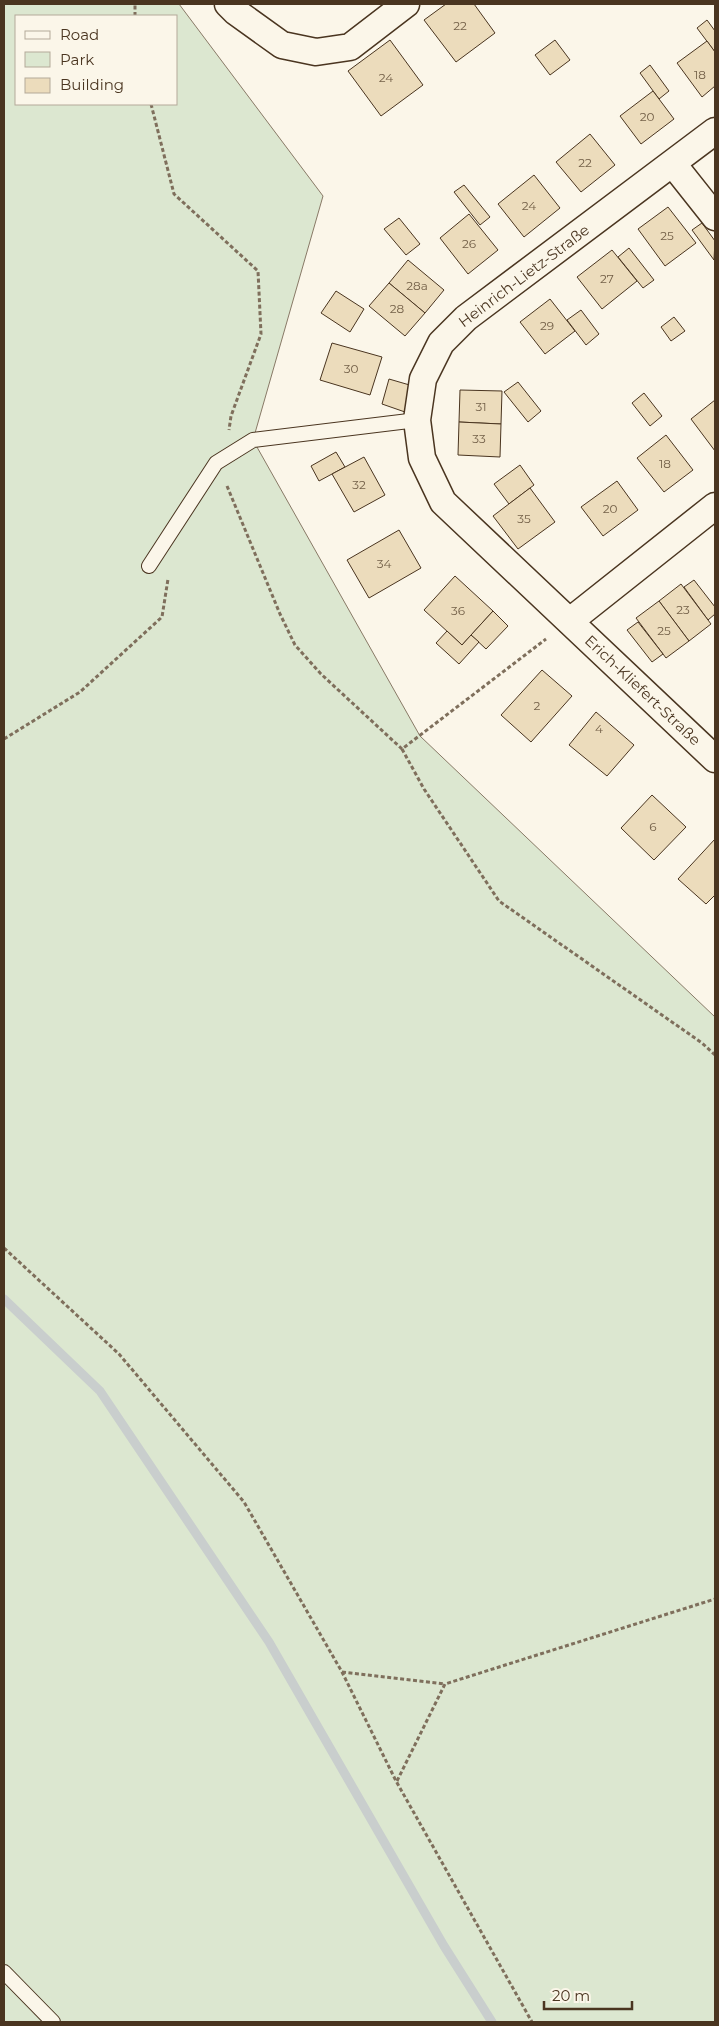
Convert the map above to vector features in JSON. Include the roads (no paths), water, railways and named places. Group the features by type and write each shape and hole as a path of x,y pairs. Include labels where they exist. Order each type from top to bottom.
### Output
{"street":[{"path":"228,4 236,12 282,45 316,52 350,47 406,4"},
{"name":"Heinrich-Lietz-Straße","path":"570,621 443,502 422,458 417,420 423,379 441,343 466,318 715,131"},
{"path":"673,164 715,218"},
{"path":"570,621 715,506"},
{"name":"Erich-Kliefert-Straße","path":"570,621 715,759"}],"lane":[{"path":"149,566 220,460 253,440 417,420"},
{"path":"4,1972 53,2022"}],"waterway":[{"path":"4,1299 100,1391 269,1642 444,1946 492,2022"}]}
